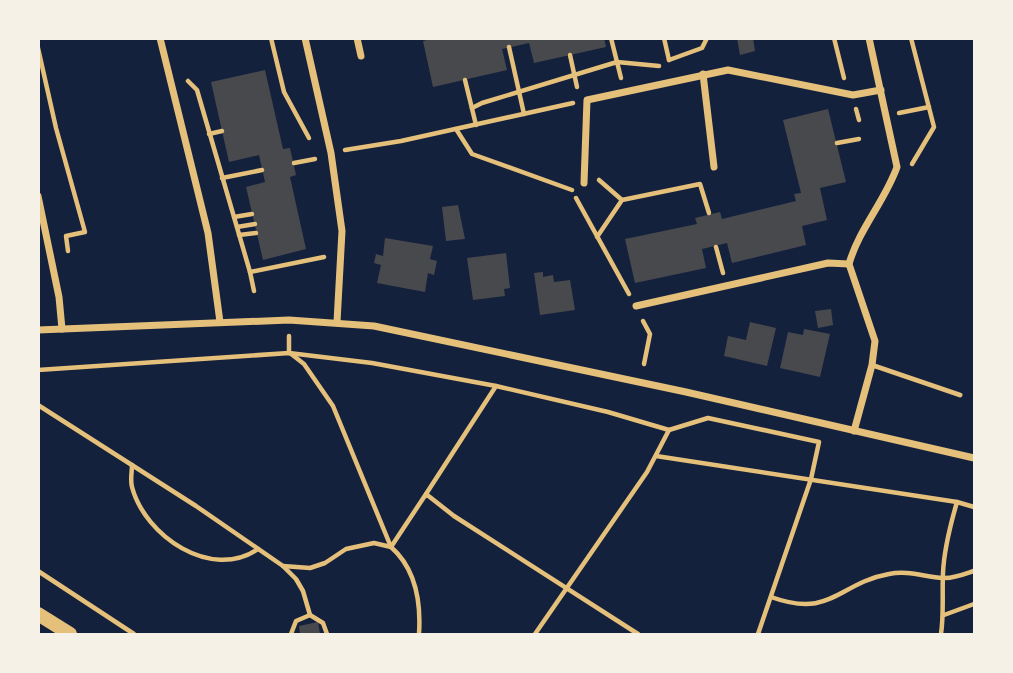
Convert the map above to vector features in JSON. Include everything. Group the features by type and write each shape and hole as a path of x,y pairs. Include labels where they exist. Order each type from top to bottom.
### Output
{"main road":[{"path":"38,614 70,635"}],"street":[{"path":"159,38 208,233 220,322"},
{"path":"305,38 331,153 342,231 337,323"},
{"path":"357,38 361,56"},
{"path":"854,431 872,365 875,341 849,264 863,232 890,187 897,167 869,38"},
{"path":"584,183 584,101 728,70 853,95 881,90"},
{"path":"704,74 715,167"},
{"path":"38,196 59,297 62,329"},
{"path":"636,306 828,263 849,264"},
{"path":"38,330 289,320 412,333 975,458"}],"lane":[{"path":"872,365 960,395"}],"path":[{"path":"271,38 284,92 310,140 317,173"},
{"path":"611,38 624,92"},
{"path":"472,108 617,62 670,68 664,38"},
{"path":"669,60 702,48 707,38"},
{"path":"897,167 912,164 933,127 911,38"},
{"path":"509,47 524,114"},
{"path":"38,48 56,128 85,232 66,236 70,264"},
{"path":"164,55 197,90 254,290"},
{"path":"331,153 584,101 569,55"},
{"path":"465,80 476,125"},
{"path":"456,129 472,154 572,191 650,334 644,365"},
{"path":"209,134 222,131"},
{"path":"836,143 859,139"},
{"path":"294,163 315,159"},
{"path":"222,178 262,170"},
{"path":"597,237 622,200 635,197 700,184 709,214"},
{"path":"234,217 252,214"},
{"path":"237,227 254,224"},
{"path":"239,235 256,233"},
{"path":"323,268 324,246"},
{"path":"716,247 726,287"},
{"path":"250,272 324,257"},
{"path":"289,333 289,353"},
{"path":"289,353 304,364 333,406 391,547 403,558 418,597 419,635"},
{"path":"38,370 289,353 372,363 496,386 608,412 669,430 708,418 819,442 811,479 758,635"},
{"path":"391,547 496,386"},
{"path":"38,405 132,464 283,566 296,579 303,591 310,615 323,623 327,635"},
{"path":"535,635 647,472 669,430"},
{"path":"656,456 975,507"},
{"path":"132,464 131,485 139,505 163,537 196,554 223,559 249,555 259,548"},
{"path":"426,494 454,516 638,635"},
{"path":"941,635 946,539 957,502"},
{"path":"283,566 310,568 325,563 346,549 374,543 391,547"},
{"path":"38,571 134,635"},
{"path":"771,597 787,603 807,605 823,602 845,593 860,582 890,573 915,573 942,578 975,571"},
{"path":"944,615 975,604"},
{"path":"291,635 296,621 310,615"}],"building":[{"path":"434,38 604,38 606,47 534,63 529,43 502,49 507,70 433,87 423,41"},
{"path":"737,38 753,38 755,51 740,55"},
{"path":"265,70 283,149 290,148 296,175 290,177 306,249 263,260 246,187 265,182 259,155 229,162 211,82"},
{"path":"828,109 846,182 820,188 827,220 802,226 806,245 732,263 727,243 702,249 706,268 635,283 625,239 697,224 695,218 720,212 722,219 796,201 794,194 801,193 783,120"},
{"path":"458,205 465,239 446,241 442,207"},
{"path":"385,238 433,246 430,259 437,261 434,275 428,273 425,292 377,283 381,265 374,263 376,254 383,256"},
{"path":"506,253 510,288 504,289 505,296 473,300 467,258"},
{"path":"543,272 543,277 553,275 554,282 570,280 575,310 540,315 534,273"},
{"path":"831,309 833,325 818,328 815,311"},
{"path":"750,322 776,328 767,366 724,356 728,336 746,340"},
{"path":"804,329 830,334 820,377 780,368 788,332 803,335"},
{"path":"318,622 320,634 300,634 299,626"}]}
